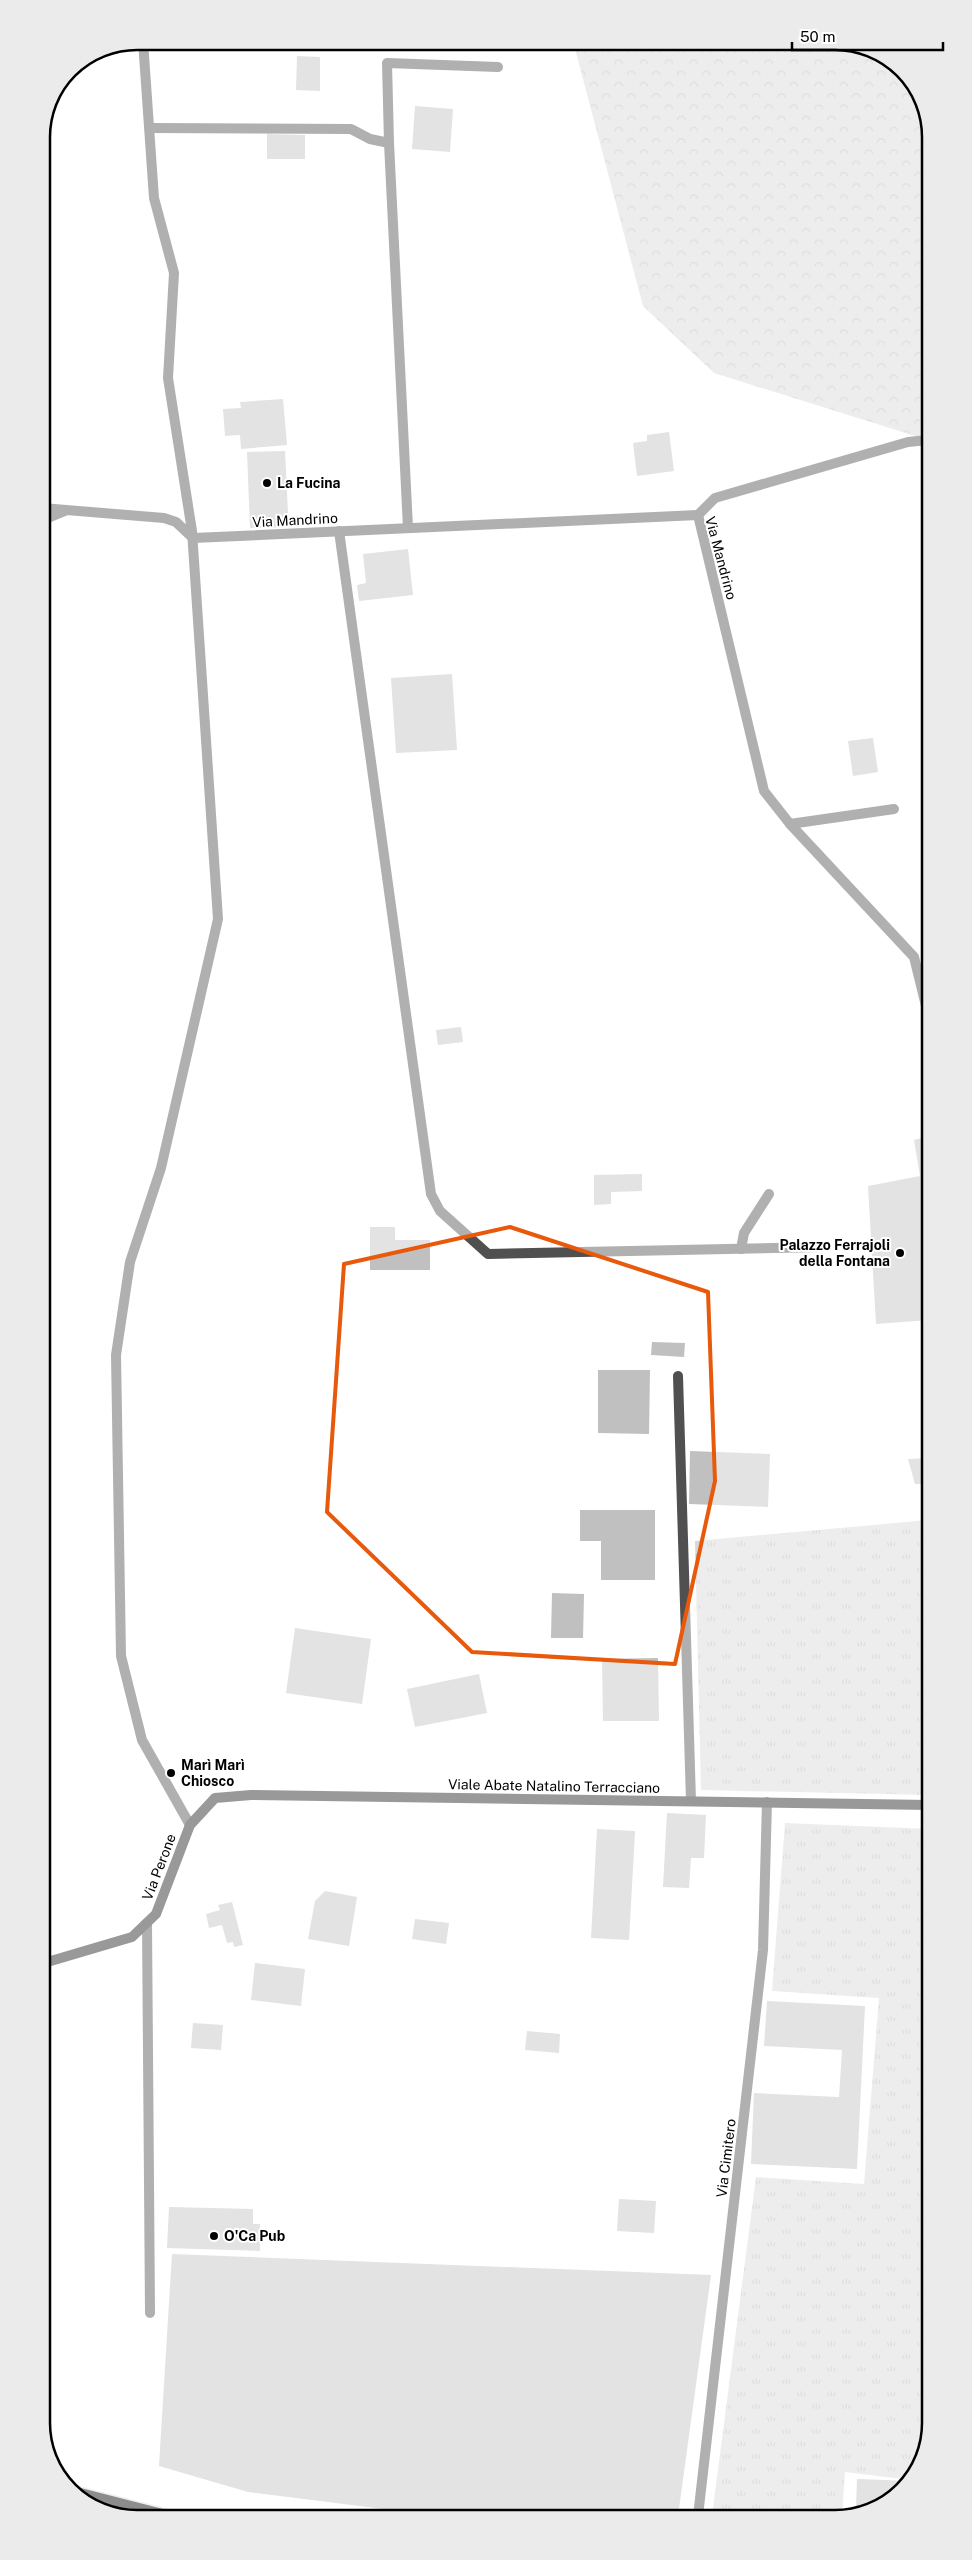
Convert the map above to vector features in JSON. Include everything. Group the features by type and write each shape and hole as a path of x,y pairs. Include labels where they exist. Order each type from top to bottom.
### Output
{"highway":[{"path":"99,2500 137,2510"}],"street":[{"path":"144,50 154,198 174,273 168,378 193,538 218,919 161,1168 130,1262 116,1355 120,1656 142,1740 190,1825"},
{"path":"408,528 386,63 498,67"},
{"path":"150,128 351,129 370,139 389,143"},
{"path":"698,514 715,498 908,442 922,441"},
{"path":"50,509 164,518 176,522 193,538"},
{"path":"50,517 66,510"},
{"name":"Via Mandrino","path":"193,538 698,514 764,791 790,824 914,958 922,990"},
{"path":"340,531 431,1194 440,1211 488,1254 821,1247"},
{"path":"790,824 894,809"},
{"path":"742,1249 744,1233 769,1194"},
{"path":"678,1376 691,1801"},
{"name":"Viale Abate Natalino Terracciano","path":"190,1825 216,1798 251,1795 922,1805"},
{"name":"Via Cimitero","path":"699,2510 764,1950 767,1802"},
{"name":"Via Perone","path":"50,1960 132,1937 147,1923 156,1914 190,1825"},
{"path":"147,1923 150,2313"}],"highlighted area":[{"path":"510,1227 708,1292 715,1481 675,1664 472,1652 327,1512 344,1264"}],"green space":[{"path":"575,50 841,50 857,53 878,62 904,84 919,115 922,137 922,438 714,373 643,306"},
{"path":"922,1521 922,1795 701,1790 695,1541"},
{"path":"785,1823 922,1829 921,2434 917,2451 901,2479 845,2472 842,2509 713,2510 756,2177 864,2184 879,1998 772,1991"}],"building":[{"path":"297,56 320,57 320,91 296,90"},
{"path":"415,106 453,109 450,152 412,149"},
{"path":"267,134 305,135 305,159 267,159"},
{"path":"283,399 287,445 241,449 240,435 225,436 223,409 241,408 240,402"},
{"path":"669,432 674,471 637,476 633,443 647,441 647,435"},
{"name":"La Fucina","path":"285,451 288,513 284,513 284,527 250,528 247,452"},
{"path":"408,549 413,595 359,601 357,585 366,583 363,554"},
{"path":"452,674 457,750 396,753 391,678"},
{"path":"873,738 878,772 853,776 848,741"},
{"path":"461,1027 463,1042 438,1045 436,1030"},
{"name":"Palazzo Ferrajoli della Fontana","path":"922,1138 922,1321 876,1324 868,1186 920,1176 914,1140"},
{"path":"642,1174 642,1191 611,1192 611,1204 594,1205 594,1175"},
{"path":"370,1227 395,1227 395,1240 430,1240 430,1270 370,1270"},
{"path":"652,1342 685,1343 684,1357 651,1355"},
{"path":"598,1370 650,1370 649,1434 598,1433"},
{"path":"690,1451 770,1454 768,1507 689,1504"},
{"path":"922,1458 922,1484 915,1484 908,1459"},
{"path":"580,1510 655,1510 655,1580 601,1580 601,1541 580,1541"},
{"path":"552,1593 584,1594 583,1638 551,1638"},
{"path":"295,1628 371,1639 362,1704 286,1693"},
{"path":"658,1658 659,1721 603,1721 602,1659"},
{"path":"479,1674 487,1713 415,1727 407,1689"},
{"path":"667,1813 706,1815 704,1858 691,1858 689,1888 663,1887"},
{"path":"597,1829 635,1831 629,1940 591,1938"},
{"path":"325,1891 357,1897 349,1946 308,1939 315,1901"},
{"path":"232,1902 243,1945 234,1947 233,1942 227,1943 222,1925 209,1928 206,1914 220,1910 218,1905"},
{"path":"415,1919 449,1923 446,1944 412,1939"},
{"path":"255,1963 305,1969 301,2006 251,2000"},
{"path":"767,2001 865,2006 857,2169 751,2164 754,2093 839,2097 842,2050 764,2046"},
{"path":"193,2023 223,2025 221,2050 191,2048"},
{"path":"527,2031 560,2034 559,2053 525,2050"},
{"path":"619,2199 656,2201 654,2233 617,2231"},
{"name":"O'Ca Pub","path":"169,2207 253,2209 253,2224 260,2224 260,2251 167,2248"},
{"path":"172,2254 711,2275 679,2510 391,2510 248,2492 159,2466"},
{"path":"857,2479 899,2481 883,2495 856,2507"}],"place":[{"name":"La Fucina","path":"267,483"},
{"name":"Palazzo Ferrajoli della Fontana","path":"900,1253"},
{"name":"Marì Marì Chiosco","path":"171,1773"},
{"name":"O'Ca Pub","path":"214,2236"}]}
